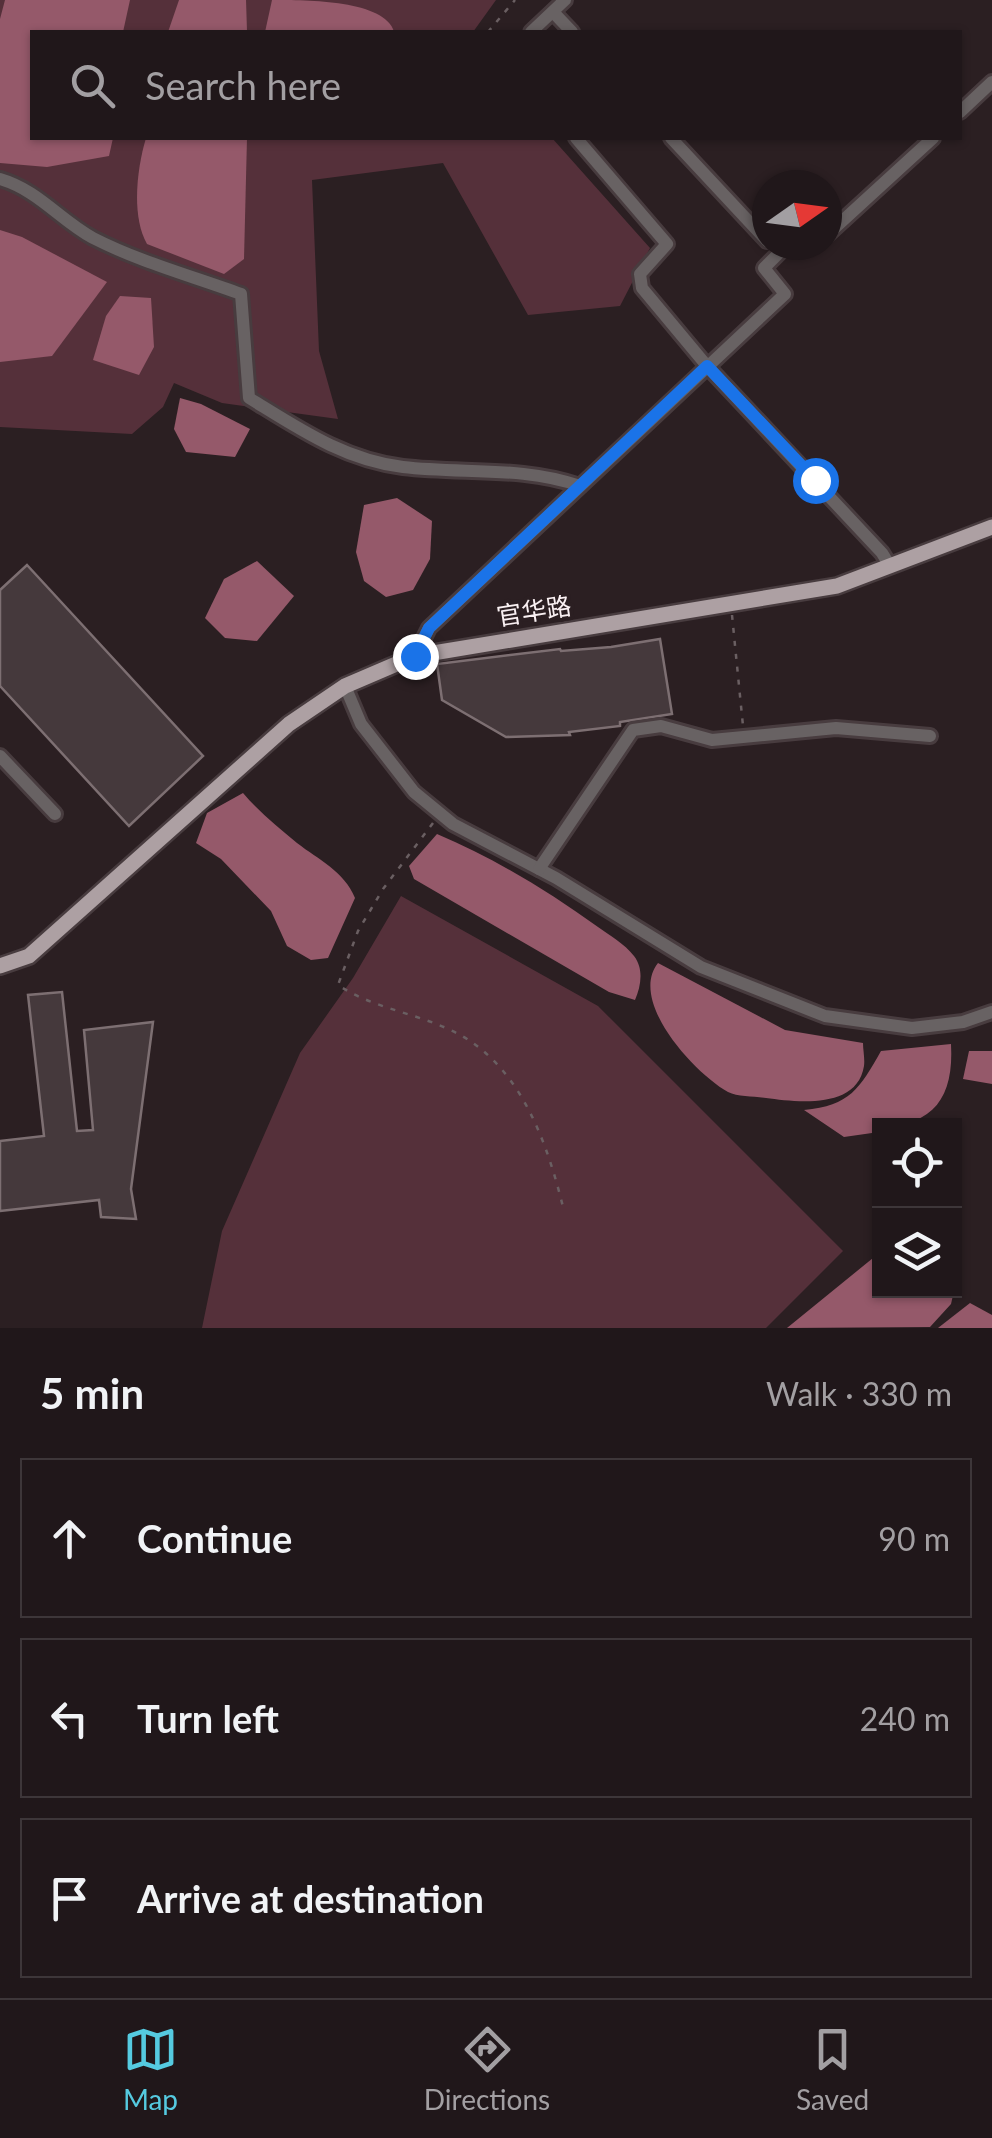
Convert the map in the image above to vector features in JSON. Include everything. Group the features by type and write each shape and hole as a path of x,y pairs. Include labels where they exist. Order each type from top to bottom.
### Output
{"main road":[{"name":"官华路","path":"0,966 29,956 288,724 345,686 415,656 837,586 992,527"}],"street":[{"path":"533,30 565,0"},
{"path":"553,12 570,30"},
{"path":"962,110 992,82"},
{"path":"578,140 668,244 640,274 642,288 707,366 890,566"},
{"path":"672,140 752,222"},
{"path":"842,221 931,140"},
{"path":"0,179 40,197 88,236 241,294 249,398 332,449 401,467 548,474 580,486"},
{"path":"415,656 429,628 785,294 764,268 768,260"},
{"path":"345,686 361,724 414,792 440,814 702,967 825,1016 912,1028 963,1022 992,1012"},
{"path":"540,869 633,730 661,726 712,740 836,728 930,736"},
{"path":"0,756 56,814"}],"path":[{"path":"490,30 515,0"},
{"path":"731,603 744,735"},
{"path":"440,814 383,889 358,931 338,984 356,997 450,1028 483,1052 512,1083 534,1118 552,1161 564,1211"}],"shaded area":[{"path":"0,0 496,0 474,30 30,30 30,140 554,140 650,248 620,306 528,315 443,163 312,180 319,351 338,419 222,403 174,383 163,407 132,434 0,427"},
{"path":"5,0 130,0 123,30 30,30 30,140 113,140 109,156 47,167 0,163 0,19"},
{"path":"179,0 246,0 247,30 169,30"},
{"path":"272,0 361,8 388,21 393,30 265,30"},
{"path":"146,140 247,140 244,259 224,274 147,244 139,220 140,163"},
{"path":"0,230 22,237 107,282 52,356 0,362"},
{"path":"120,296 151,298 154,347 139,375 93,360 106,316"},
{"path":"180,398 201,404 250,429 235,457 186,452 174,429"},
{"path":"397,498 432,521 430,559 413,590 386,597 364,581 356,552 364,505"},
{"path":"257,561 294,596 257,641 225,638 205,618 224,579"},
{"path":"243,793 297,843 338,873 355,898 328,958 311,960 287,946 271,911 221,859 196,843 207,813"},
{"path":"437,834 520,876 622,944 639,966 635,1000 609,992 414,879 409,866"},
{"path":"401,896 598,1006 843,1251 766,1328 202,1328 222,1231 300,1053 353,978"},
{"path":"658,963 785,1030 863,1043 864,1066 859,1080 838,1097 824,1100 793,1101 728,1092 683,1053 658,1016 651,979"},
{"path":"951,1044 949,1079 937,1105 927,1114 920,1118 872,1118 872,1133 844,1137 804,1110 832,1104 852,1093 881,1051"},
{"path":"969,1051 992,1051 992,1084 963,1079"},
{"path":"872,1259 872,1298 952,1298 930,1327 787,1328"},
{"path":"970,1303 992,1315 992,1328 938,1328"}],"building":[{"path":"27,565 203,756 129,826 0,686 0,590"},
{"path":"660,639 672,714 569,732 570,735 506,737 442,700 437,664"},
{"path":"62,992 77,1131 93,1130 84,1030 153,1022 131,1189 136,1219 101,1217 99,1200 0,1211 0,1141 44,1136 28,995"}],"route":[{"path":"415,656 429,628 707,366 815,480"}]}
